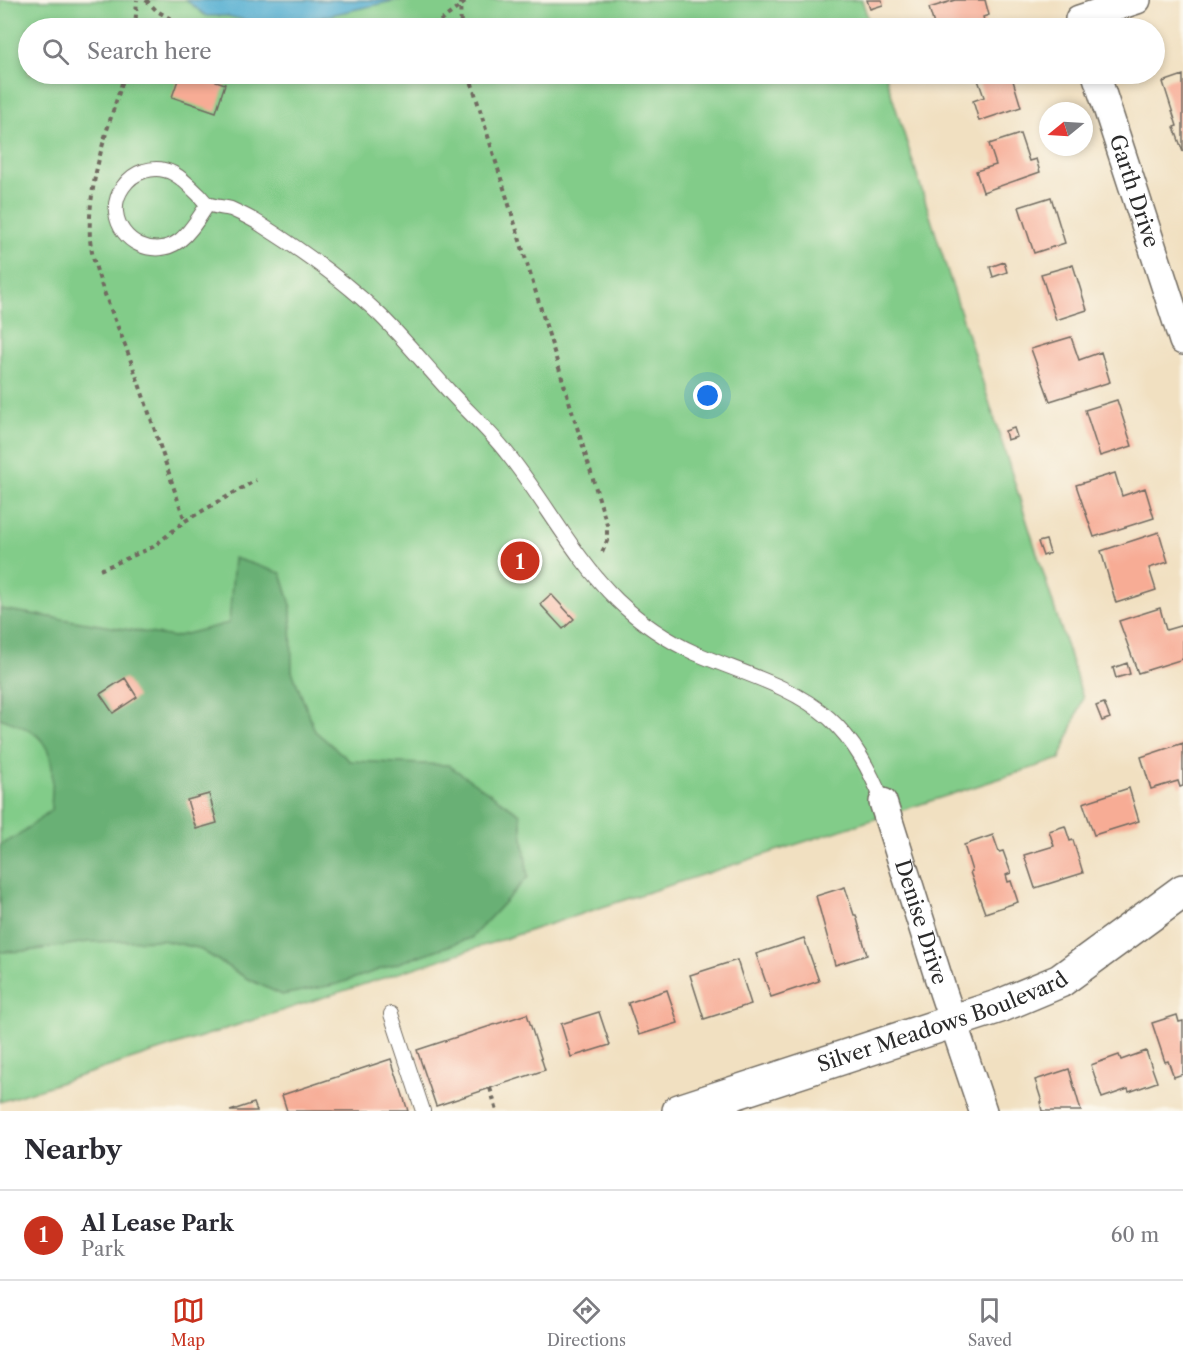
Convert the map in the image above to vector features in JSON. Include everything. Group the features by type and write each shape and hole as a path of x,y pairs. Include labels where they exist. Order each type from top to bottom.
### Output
{"street":[{"path":"1078,16 1137,0"},
{"name":"Garth Drive","path":"1099,84 1183,341"},
{"name":"Denise Drive","path":"883,802 983,1111"},
{"name":"Silver Meadows Boulevard","path":"679,1111 1000,1006 1060,981 1183,891"}],"lane":[{"path":"208,204 186,235 170,246 156,249 135,243 128,238 120,227 116,213 117,201 124,184 140,172 153,168 166,170 175,173 208,204 229,208 260,224 334,275 381,315 504,449 593,572 615,598 638,619 665,638 783,688 810,704 846,736 862,759 883,802"},
{"path":"391,1014 423,1111"}],"path":[{"path":"136,18 137,0"},
{"path":"146,0 170,18"},
{"path":"460,0 461,18"},
{"path":"444,18 468,0"},
{"path":"121,84 94,178 90,239 94,261 130,358 185,521"},
{"path":"472,84 607,525 607,542 593,572"},
{"path":"100,570 153,547 185,521 256,480"},
{"path":"490,1088 497,1111"}],"green space":[{"path":"0,0 862,0 868,18 18,18 18,84 888,84 1083,698 1060,759 0,1102"},
{"path":"234,558 281,573 291,605 292,671 315,731 350,761 448,765 520,814 528,877 471,938 338,984 282,995 246,978 198,948 161,940 88,942 28,951 0,952 0,845 19,835 51,810 52,767 46,747 40,738 27,729 0,718 0,609 174,637 229,623"}],"water":[{"path":"186,0 397,0 317,18 206,16"}],"building":[{"path":"867,0 882,0 883,5 870,9"},
{"path":"955,0 985,0 989,15 983,18 932,18 929,8"},
{"path":"1183,75 1183,152 1174,127 1177,126 1164,84 1165,81"},
{"path":"177,84 225,84 216,112 172,97"},
{"path":"979,84 1014,84 1021,107 979,121 973,101 984,97"},
{"path":"1020,134 1029,161 1036,159 1040,172 983,192 976,171 996,165 989,144"},
{"path":"1051,197 1065,243 1034,253 1019,207"},
{"path":"1004,262 1007,272 993,277 990,267"},
{"path":"1073,265 1087,310 1056,320 1041,274"},
{"path":"1071,337 1079,360 1101,352 1110,382 1050,401 1031,349"},
{"path":"1117,400 1132,446 1100,456 1085,410"},
{"path":"1014,428 1017,437 1007,440 1005,431"},
{"path":"1115,473 1122,496 1145,488 1154,518 1094,537 1076,485"},
{"path":"1159,532 1168,562 1149,568 1156,590 1116,603 1101,551"},
{"path":"1046,540 1050,553 1043,556 1038,542"},
{"path":"551,594 574,619 563,629 540,604"},
{"path":"1160,608 1166,630 1183,625 1183,659 1138,673 1119,621"},
{"path":"1127,663 1130,674 1116,678 1113,668"},
{"path":"125,678 137,697 113,713 100,694"},
{"path":"1104,703 1110,718 1102,721 1096,706"},
{"path":"1183,743 1183,786 1180,787 1178,781 1151,789 1141,757"},
{"path":"1129,788 1139,821 1094,835 1083,803"},
{"path":"209,794 217,823 196,829 187,800"},
{"path":"1065,826 1070,841 1073,840 1083,873 1035,888 1024,855 1054,846 1049,831"},
{"path":"993,835 999,852 1003,851 1011,873 1006,875 1008,882 1011,881 1018,902 985,913 970,872 972,871 964,845"},
{"path":"845,887 854,915 856,915 867,955 835,965 816,896"},
{"path":"804,938 819,981 771,997 756,954"},
{"path":"737,960 751,1004 704,1019 690,975"},
{"path":"667,990 678,1023 639,1035 628,1003"},
{"path":"599,1012 610,1045 571,1057 561,1024"},
{"path":"527,1014 545,1070 436,1106 417,1050"},
{"path":"1177,1015 1179,1022 1183,1021 1183,1074 1174,1077 1168,1061 1165,1062 1152,1023"},
{"path":"1146,1051 1157,1082 1102,1098 1091,1065 1119,1055 1121,1060"},
{"path":"391,1059 408,1111 287,1111 282,1095"},
{"path":"1069,1069 1081,1111 1042,1111 1040,1102 1042,1102 1035,1080"},
{"path":"254,1103 257,1111 230,1111"}],"place":[{"name":"Al Lease Park","path":"520,561"}]}
